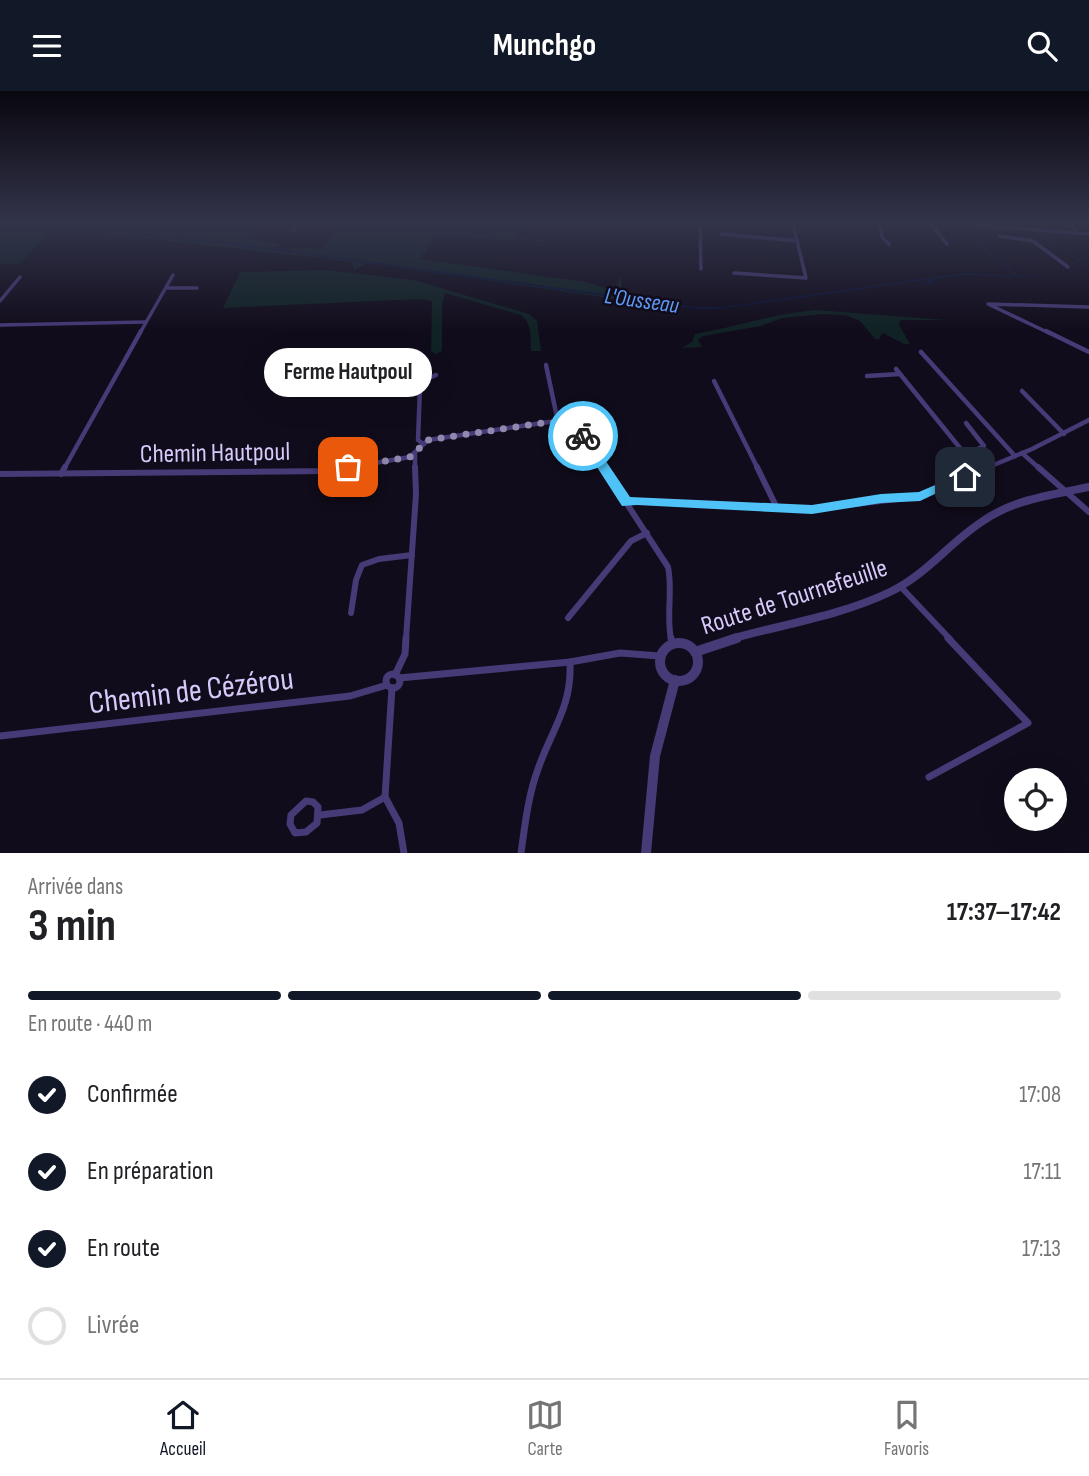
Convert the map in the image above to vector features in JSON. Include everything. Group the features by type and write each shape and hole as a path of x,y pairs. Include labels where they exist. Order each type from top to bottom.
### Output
{"street":[{"path":"701,260 701,269"},
{"path":"734,273 803,280 806,278 802,260"},
{"path":"1058,260 1068,267"},
{"path":"61,474 173,275"},
{"path":"0,301 20,277"},
{"path":"166,288 197,288"},
{"path":"1007,314 1009,303"},
{"path":"1089,307 988,304 1089,352"},
{"path":"0,325 145,322"},
{"path":"921,352 1015,456"},
{"path":"546,365 558,422"},
{"path":"867,376 898,371 979,471"},
{"path":"422,443 418,440 419,387 424,380 436,375"},
{"path":"714,381 776,508"},
{"path":"1022,391 1064,434"},
{"path":"627,503 637,501 812,509 920,496 1022,453 1089,420"},
{"path":"397,676 405,654 416,494 415,455 422,443 558,422 568,424 581,434 664,561 671,577 673,596 669,628 671,643"},
{"path":"965,423 984,446 967,454"},
{"path":"1022,453 1089,512"},
{"name":"Chemin Hautpoul","path":"0,474 327,471 415,455"},
{"name":"Route de Tournefeuille","path":"695,652 847,608 901,586 930,567 993,514 1019,503 1089,487"},
{"path":"568,618 631,541 646,533"},
{"path":"351,613 357,569 365,561 412,555"},
{"path":"901,586 1028,723 929,777"},
{"path":"671,643 687,645 695,652 700,665 696,675 687,680 676,680 663,670 660,656 663,648 671,643"},
{"path":"404,853 403,837 392,805 385,797 390,686 387,679 570,662 620,653 660,656"},
{"path":"521,853 526,811 538,769 571,696 570,662"},
{"path":"646,853 655,756 676,680"},
{"name":"Chemin de Cézérou","path":"0,736 350,696 390,686"},
{"path":"320,815 363,811 374,807 385,797"}],"shaded area":[{"path":"0,260 23,260 19,264 0,264"},
{"path":"330,260 424,260 586,282 613,290 621,277 623,300 367,263 354,270 352,262"},
{"path":"326,270 414,280 529,314 537,321 541,351 531,351 529,327 521,315 445,293 442,305 442,351 436,354 431,351 432,301 420,299 223,308 240,272"},
{"path":"816,310 946,320 900,320 899,325 910,344 904,344 883,333 879,339 875,339 860,321 846,315 822,314 782,318 761,326 703,336 698,340 702,347 682,348 692,342 695,334"}],"water":[{"path":"963,273 1089,279 964,275 933,279 929,285 925,285 929,280 718,309 697,309 619,298 697,307 722,307"}],"waterway":[{"name":"L'Ousseau","path":"348,260 619,297"},
{"path":"997,260 1016,275"},
{"path":"1078,260 1089,267"}],"way so far":[{"path":"348,467 410,457 428,440 549,422 568,424 583,436"}],"place":[{"name":"Ferme Hautpoul","path":"348,467"}],"route":[{"path":"583,436 627,503 637,501 812,509 920,496 965,477"}]}
